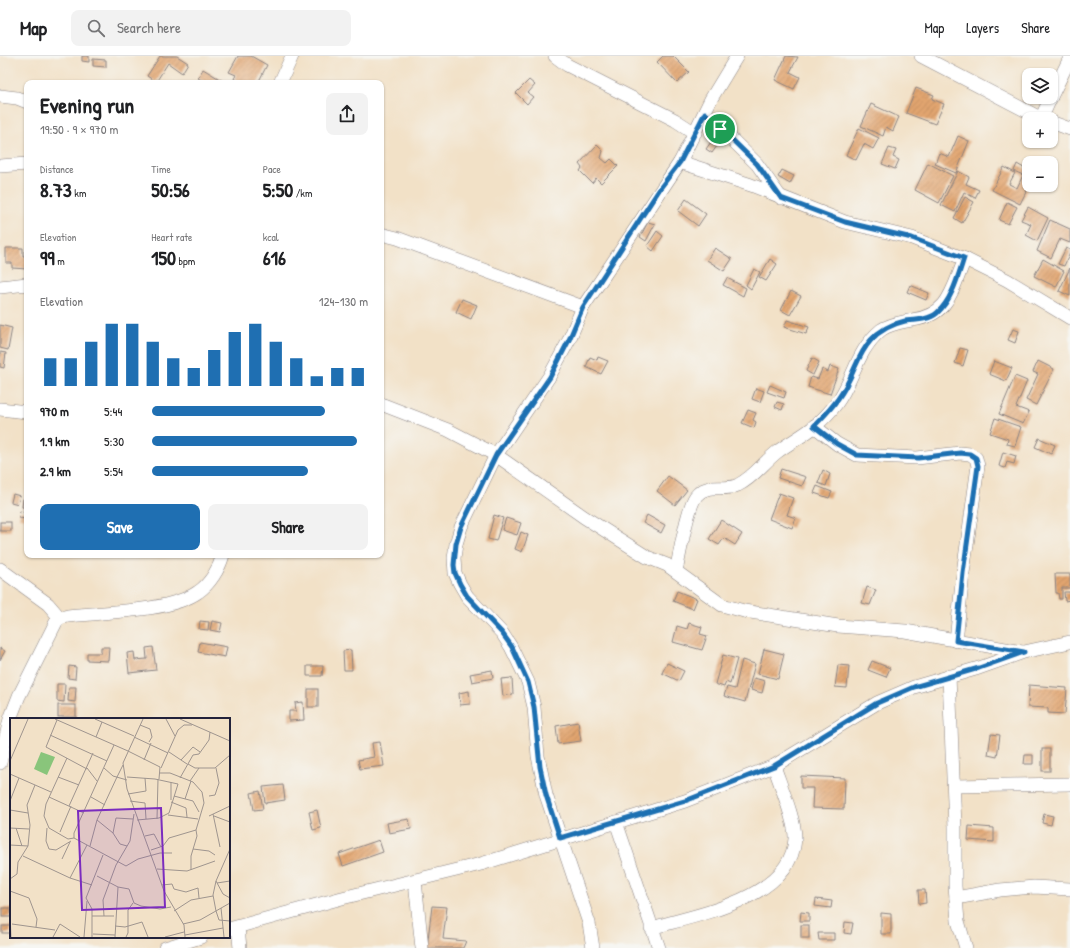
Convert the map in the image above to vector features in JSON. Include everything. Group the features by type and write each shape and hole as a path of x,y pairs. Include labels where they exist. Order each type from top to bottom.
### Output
{"street":[{"path":"281,80 292,56"},
{"path":"555,56 573,68 675,120 695,133"},
{"path":"593,948 589,923 546,795 538,756 534,707 521,664 502,633 467,596 455,573 454,558 456,544 461,527 496,455 550,377 569,340 583,307 661,187 680,162 737,56"},
{"path":"921,56 1029,112"},
{"path":"1058,83 1070,58"},
{"path":"0,96 17,98 24,101"},
{"path":"705,113 757,164 781,198"},
{"path":"1058,125 1070,130"},
{"path":"680,162 751,186 845,222 912,238 964,258 1007,280 1070,318"},
{"path":"0,166 24,164"},
{"path":"384,235 583,307"},
{"path":"676,571 689,513 693,500 698,494 713,487 727,489 740,484 776,453 814,426 836,404 849,380 858,358 870,341 883,329 903,322 924,319 937,313 950,296 964,258"},
{"path":"0,287 24,284"},
{"path":"384,405 448,430 496,455 603,529 647,556 676,571 722,605 737,609 838,626 905,631 1024,652"},
{"path":"0,409 24,412"},
{"path":"814,426 837,444 857,455 918,458 960,453 970,454 976,458 978,466 963,573 956,641"},
{"path":"10,718 19,696 51,629 60,618 163,605 184,598 198,592 212,578 219,567 222,558"},
{"path":"0,569 48,604 60,618"},
{"path":"240,948 233,928 342,898 481,864 560,838 685,801 774,766 877,703 949,676 979,668 1024,652 1070,642"},
{"path":"949,676 954,786 956,898 958,921 966,948"},
{"path":"0,763 10,719"},
{"path":"651,928 733,904 775,880 788,864 795,839 789,810 774,766"},
{"path":"954,786 1070,784"},
{"path":"616,822 659,948"},
{"path":"415,881 422,948"},
{"path":"956,898 1027,887 1070,889"},
{"path":"165,948 198,938"}],"building":[{"path":"82,56 89,56 89,62 82,61"},
{"path":"160,56 177,56 188,63 182,73 168,63 157,80 153,80 147,76"},
{"path":"238,56 251,56 267,65 260,80 236,80 234,79 236,75 229,72"},
{"path":"663,56 673,56 689,72 677,83 657,62"},
{"path":"786,56 798,57 790,72 800,77 794,89 775,80"},
{"path":"93,59 106,60 106,67 93,66"},
{"path":"203,69 221,80 201,80 198,78"},
{"path":"529,80 535,85 528,93 533,97 527,104 516,93"},
{"path":"916,88 934,95 932,99 944,104 935,124 906,113"},
{"path":"871,104 899,117 893,131 886,127 883,136 861,126"},
{"path":"859,128 879,138 873,149 864,144 856,160 846,155"},
{"path":"958,136 969,141 956,173 935,164 939,153 949,157"},
{"path":"711,142 717,146 712,153 706,149"},
{"path":"597,145 603,151 601,158 607,163 611,159 618,166 601,183 596,178 592,183 580,171 582,168 579,164"},
{"path":"889,148 896,150 893,157 899,160 895,169 882,164"},
{"path":"928,163 953,176 939,203 915,190"},
{"path":"1017,164 1022,167 1022,175 1014,171"},
{"path":"1004,167 1015,173 1009,184 1017,188 1022,177 1022,192 1026,192 1020,204 992,190"},
{"path":"782,170 794,176 790,184 778,177"},
{"path":"958,171 969,177 966,184 979,190 975,198 964,192 955,212 941,205"},
{"path":"965,197 974,202 962,223 954,218"},
{"path":"686,199 706,214 698,226 678,211"},
{"path":"1007,202 1017,207 1008,224 999,220"},
{"path":"1028,207 1048,218 1037,241 1026,235 1031,224 1021,220"},
{"path":"1050,220 1070,229 1070,243 1060,239 1051,258 1037,251"},
{"path":"648,222 655,224 646,241 640,237"},
{"path":"657,231 663,236 653,251 647,246"},
{"path":"6,248 23,248 24,269 12,268 12,263 6,263"},
{"path":"715,248 732,259 724,271 707,260"},
{"path":"1066,248 1070,250 1070,253 1064,266 1058,264"},
{"path":"770,259 777,264 766,281 759,277"},
{"path":"1043,259 1064,271 1056,287 1034,276"},
{"path":"1070,268 1070,296 1059,291"},
{"path":"754,269 760,272 751,289 746,285"},
{"path":"727,278 746,288 743,296 723,285"},
{"path":"910,285 929,293 926,300 907,292"},
{"path":"791,291 801,296 790,315 781,310"},
{"path":"462,299 477,305 471,319 456,312"},
{"path":"787,320 809,327 806,334 784,327"},
{"path":"0,325 12,328 8,350 0,348"},
{"path":"1013,329 1019,331 1015,343 1008,340"},
{"path":"960,348 968,350 963,366 955,363"},
{"path":"0,352 6,353 4,368 0,367"},
{"path":"590,357 597,360 598,357 608,361 601,374 586,367"},
{"path":"812,358 819,362 813,375 806,371"},
{"path":"994,361 1012,368 1006,381 989,374"},
{"path":"1038,361 1054,369 1036,405 1026,400 1038,374 1033,372"},
{"path":"830,366 839,369 830,394 808,387 811,377 818,379 822,369 828,372"},
{"path":"1015,376 1027,381 1016,407 1029,412 1023,424 999,414"},
{"path":"770,385 786,392 784,398 767,392"},
{"path":"756,388 764,391 760,402 752,399"},
{"path":"777,402 784,404 782,410 775,407"},
{"path":"748,410 756,413 753,420 756,422 754,428 742,423"},
{"path":"995,418 1021,427 1015,446 1007,444 1008,439 990,433"},
{"path":"1039,438 1055,445 1051,454 1035,447"},
{"path":"1003,452 1016,456 1014,464 1007,462 1005,468 999,466"},
{"path":"781,469 806,477 802,486 778,478"},
{"path":"823,470 830,474 826,486 818,483"},
{"path":"668,476 687,490 675,505 657,491"},
{"path":"817,486 832,492 829,498 814,493"},
{"path":"779,493 793,498 787,515 796,518 792,528 769,519"},
{"path":"13,494 20,496 18,504 11,502"},
{"path":"23,499 24,507 22,507"},
{"path":"20,511 24,512 24,519 19,518"},
{"path":"494,515 503,518 496,541 488,539"},
{"path":"647,515 665,525 661,533 643,523"},
{"path":"506,518 521,523 517,535 502,530"},
{"path":"721,520 742,534 735,545 724,538 719,545 709,539"},
{"path":"0,522 11,522 11,531 0,531"},
{"path":"521,532 528,535 522,552 515,549"},
{"path":"1055,574 1070,574 1070,588 1062,588 1062,599 1059,599 1058,593 1056,593"},
{"path":"867,587 876,590 870,605 862,603"},
{"path":"677,591 697,599 693,609 673,601"},
{"path":"1064,592 1070,592 1070,600 1065,601"},
{"path":"200,621 209,622 208,630 199,629"},
{"path":"212,621 222,623 220,632 210,630"},
{"path":"689,623 702,627 700,634 707,636 702,650 673,642 677,626 687,629"},
{"path":"200,642 227,647 225,657 198,652"},
{"path":"101,647 109,647 108,661 87,660 87,653 101,653"},
{"path":"153,647 156,670 129,673 127,653 134,652 135,660 147,659 146,648"},
{"path":"0,648 5,651 0,660"},
{"path":"764,649 784,654 778,679 758,674"},
{"path":"351,650 352,670 344,670 343,651"},
{"path":"723,655 737,659 730,684 726,682 724,687 715,684"},
{"path":"742,660 755,664 745,702 724,696 727,687 735,689"},
{"path":"872,661 890,668 886,677 868,670"},
{"path":"667,663 684,671 679,681 662,673"},
{"path":"838,665 849,666 847,688 835,687"},
{"path":"69,666 76,667 75,679 68,678"},
{"path":"307,666 323,666 322,676 307,676"},
{"path":"492,670 493,678 472,682 470,674"},
{"path":"512,678 513,694 503,696 501,679"},
{"path":"754,678 765,681 762,693 751,690"},
{"path":"57,684 65,684 64,702 57,701"},
{"path":"1029,685 1067,688 1065,714 1048,713 1048,708 1028,707"},
{"path":"69,687 76,687 75,702 68,701"},
{"path":"308,689 318,689 318,707 308,707"},
{"path":"469,691 470,704 460,705 459,693"},
{"path":"303,702 304,720 289,721 289,711 296,711 295,703"},
{"path":"58,705 76,705 76,717 58,717"},
{"path":"578,722 581,741 558,744 556,726"},
{"path":"991,734 1000,735 997,757 988,755"},
{"path":"380,742 384,766 360,769 358,760 374,757 372,743"},
{"path":"1042,749 1050,749 1050,771 1042,771"},
{"path":"1025,755 1033,755 1033,764 1024,764"},
{"path":"801,776 845,778 844,809 812,808 813,788 801,788"},
{"path":"283,785 285,800 265,803 263,787"},
{"path":"260,791 263,809 254,810 251,793"},
{"path":"317,810 321,828 313,830 309,812"},
{"path":"1044,814 1053,816 1051,825 1042,823"},
{"path":"409,819 411,829 389,833 387,823"},
{"path":"969,826 994,828 994,842 968,840"},
{"path":"379,840 383,852 343,866 339,854"},
{"path":"918,890 925,890 926,903 919,904"},
{"path":"816,899 832,901 831,908 815,906"},
{"path":"432,906 447,907 443,939 466,941 463,948 427,948"},
{"path":"2,908 10,908 10,917 2,917"},
{"path":"801,912 809,913 809,921 800,921"},
{"path":"881,913 891,914 891,934 881,934"},
{"path":"845,922 853,923 851,934 844,933"},
{"path":"801,925 809,925 809,938 801,938"},
{"path":"2,926 10,926 10,933 2,933"},
{"path":"818,933 834,933 834,940 819,940"}],"route":[{"path":"705,113 720,129 757,164 781,198 845,222 912,238 964,258 950,296 937,313 924,319 903,322 883,329 870,341 858,358 849,380 836,404 814,426 837,444 857,455 881,458 918,458 960,453 970,454 976,458 978,466 976,485 963,573 956,641 1024,652 979,668 914,687 877,703 774,766 685,801 560,838 546,795 540,767 534,707 528,682 512,647 502,633 487,619 467,596 460,584 455,573 454,565 456,544 461,527 496,455 550,377 569,340 583,307 661,187 680,162 705,113"}]}
